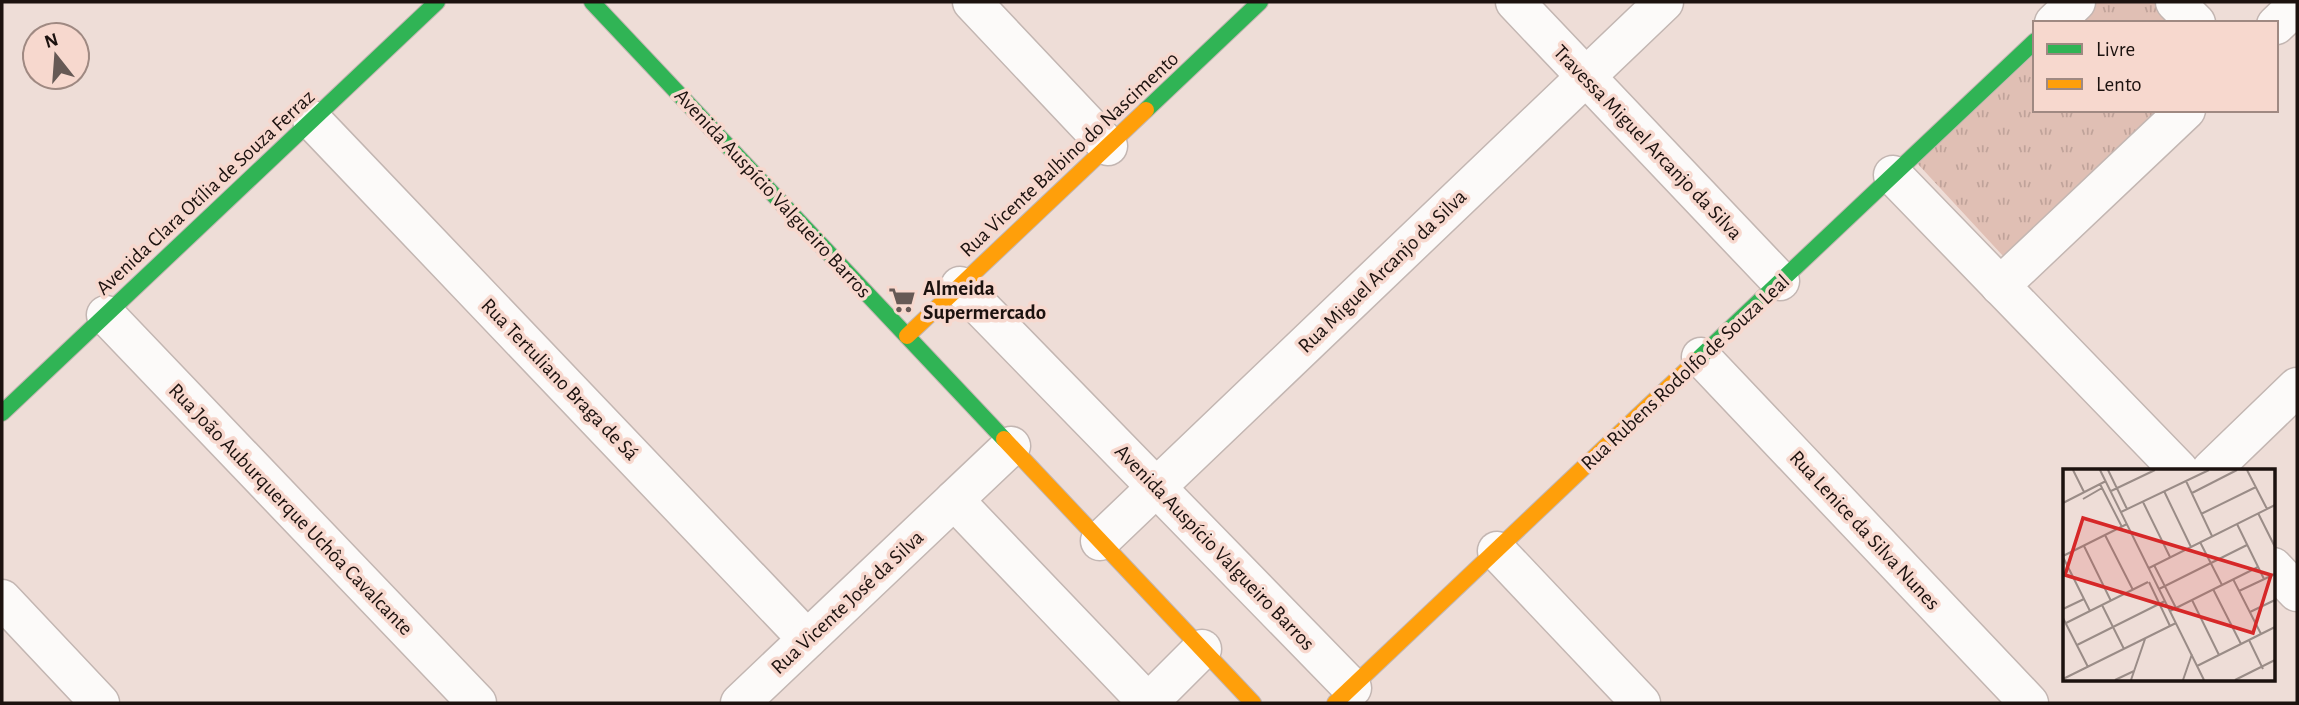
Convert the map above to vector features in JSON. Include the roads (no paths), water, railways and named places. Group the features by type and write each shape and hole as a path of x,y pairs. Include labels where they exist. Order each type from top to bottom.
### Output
{"street":[{"name":"Avenida Clara Otília de Souza Ferraz","path":"2,414 437,2"},
{"name":"Avenida Auspício Valgueiro Barros","path":"592,2 1253,703"},
{"path":"972,2 1108,146"},
{"name":"Rua Vicente Balbino do Nascimento","path":"907,336 1260,2"},
{"name":"Travessa Miguel Arcanjo da Silva","path":"1515,2 1780,281"},
{"name":"Rua Miguel Arcanjo da Silva","path":"1100,541 1664,2"},
{"path":"2056,21 2076,2"},
{"path":"2175,2 2194,21"},
{"path":"2278,23 2297,5"},
{"name":"Rua Rubens Rodolfo de Souza Leal","path":"1344,695 2033,43"},
{"path":"2000,286 2184,112"},
{"name":"Rua Tertuliano Braga de Sá","path":"312,120 807,639"},
{"path":"1893,175 2177,469"},
{"name":"Avenida Auspício Valgueiro Barros","path":"960,286 1156,487 1344,695"},
{"name":"Rua João Auburquerque Uchôa Cavalcante","path":"106,315 477,703"},
{"name":"Rua Lenice da Silva Nunes","path":"1701,357 2029,703"},
{"path":"2213,469 2297,387"},
{"path":"1011,446 954,500 1148,703 1202,649"},
{"name":"Rua Vicente José da Silva","path":"740,703 954,500"},
{"path":"1497,551 1641,703"},
{"path":"2274,567 2297,592"},
{"path":"2,599 100,703"}],"place":[{"name":"Almeida Supermercado","path":"902,300"}]}
